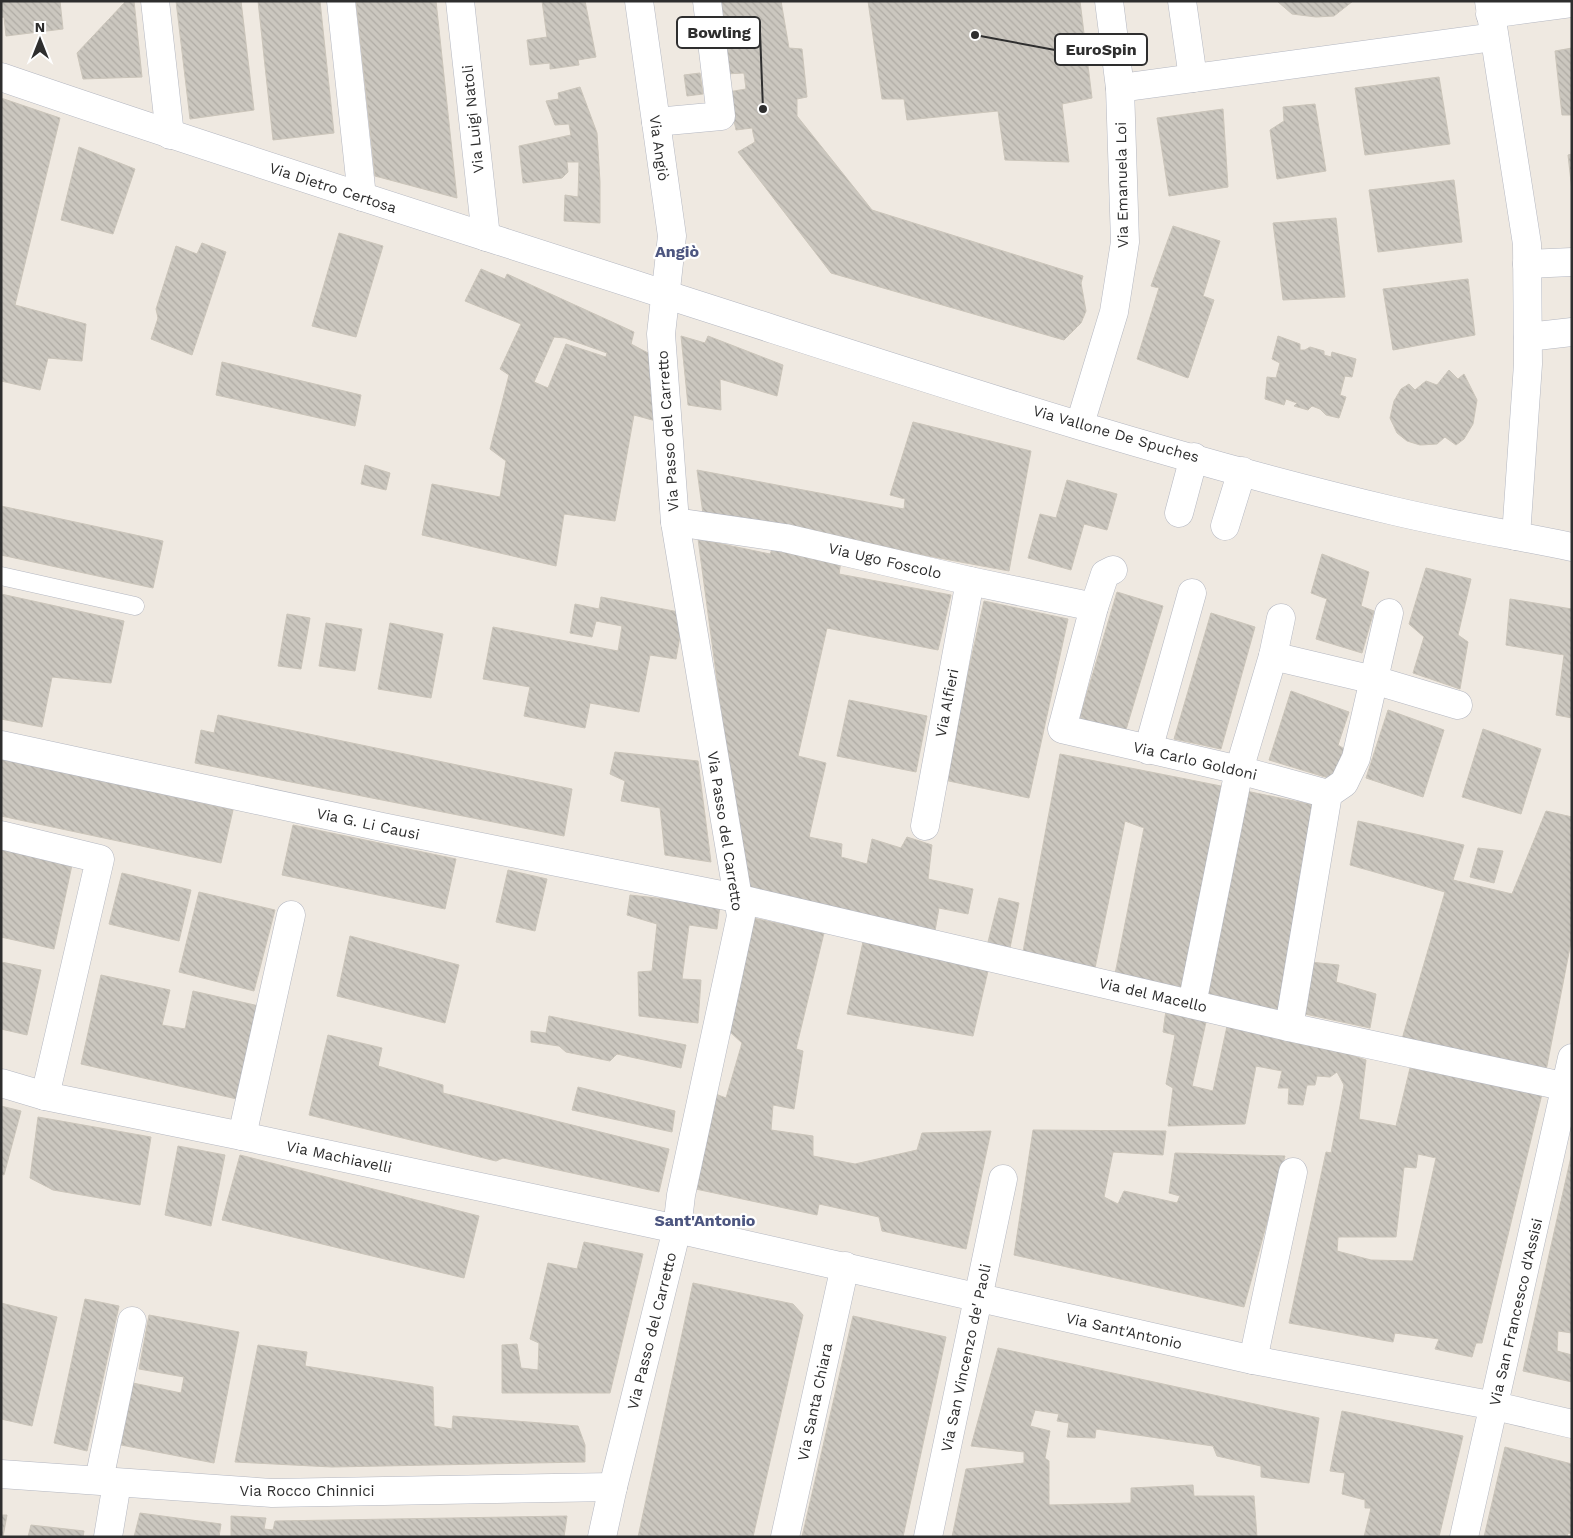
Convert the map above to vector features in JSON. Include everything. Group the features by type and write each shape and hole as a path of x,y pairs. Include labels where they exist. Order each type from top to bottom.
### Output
{"street":[{"path":"155,1 170,135"},
{"path":"341,1 362,197"},
{"name":"Via Luigi Natoli","path":"460,1 486,237"},
{"name":"Via Angiò","path":"640,1 672,236 667,294"},
{"path":"656,122 721,116 707,1"},
{"name":"Via Emanuela Loi","path":"1080,424 1114,312 1125,242 1120,88 1109,1"},
{"path":"1182,1 1193,78"},
{"path":"1120,88 1193,78 1491,17 1572,3"},
{"path":"1491,17 1527,244 1528,364 1516,536"},
{"name":"Via Dietro Certosa","path":"1,77 170,135 667,294"},
{"path":"1527,264 1572,262"},
{"name":"Via Vallone De Spuches","path":"667,294 861,358 1242,471 1395,512 1572,547"},
{"name":"Via Passo del Carretto","path":"602,1537 677,1229 681,1195 740,916 675,522 661,334 667,294"},
{"path":"1528,337 1572,332"},
{"path":"1179,513 1194,457"},
{"path":"1225,526 1242,471"},
{"name":"Via Ugo Foscolo","path":"675,522 785,538 970,581 1094,607"},
{"path":"1094,607 1105,574 1113,570"},
{"name":"Via Alfieri","path":"924,826 970,581"},
{"path":"1148,750 1192,593"},
{"name":"Via Carlo Goldoni","path":"1094,607 1062,729 1239,770 1328,794"},
{"path":"1289,1027 1328,794 1344,783 1356,758 1389,613"},
{"path":"1192,1004 1239,770 1273,656 1282,618"},
{"path":"1273,656 1374,680 1458,705"},
{"name":"Via G. Li Causi","path":"1,745 382,827 736,898"},
{"path":"1,835 100,859 45,1096"},
{"name":"Via del Macello","path":"736,898 1289,1027 1569,1087"},
{"path":"242,1136 291,914"},
{"name":"Via San Francesco d'Assisi","path":"1464,1537 1569,1087 1572,1058"},
{"name":"Via Machiavelli","path":"1,1083 45,1096 677,1229"},
{"path":"1253,1360 1294,1172"},
{"name":"Via San Vincenzo de' Paoli","path":"928,1537 1003,1179"},
{"name":"Via Sant'Antonio","path":"677,1229 1253,1360 1495,1406 1572,1424"},
{"name":"Via Santa Chiara","path":"785,1537 844,1266"},
{"path":"108,1537 108,1482 132,1321"},
{"name":"Via Rocco Chinnici","path":"1,1474 272,1493 613,1487"}],"lane":[{"path":"1,576 135,606"}],"building":[{"path":"1,1 60,1 63,29 6,36 4,17 1,18"},
{"path":"126,1 134,1 142,77 83,79 77,53"},
{"path":"176,1 241,1 254,110 190,119"},
{"path":"258,1 320,1 334,133 273,140"},
{"path":"356,1 436,1 457,198 375,176"},
{"path":"542,1 585,1 596,57 578,60 579,65 550,69 550,63 530,65 527,40 547,37"},
{"path":"717,1 781,1 789,48 802,49 807,97 797,99 797,116 872,210 1083,276 1081,283 1086,311 1081,323 1064,340 831,273 738,152 755,142 752,128 736,130 728,92 746,89 744,73 725,74 720,40 740,39 739,26 721,27"},
{"path":"868,1 1080,1 1092,98 1062,104 1069,162 1005,160 998,111 907,120 904,99 882,99"},
{"path":"1277,1 1353,1 1334,16 1316,17 1292,14"},
{"path":"1572,48 1572,115 1562,115 1555,51"},
{"path":"700,73 703,94 687,96 684,75"},
{"path":"1439,77 1450,144 1365,155 1355,88"},
{"path":"580,87 597,133 600,223 564,221 565,195 578,197 579,162 567,162 568,172 562,178 523,183 519,146 571,135 569,124 555,125 546,101 559,99 558,93"},
{"path":"1,98 60,118 15,305 86,324 82,361 48,358 40,390 1,381"},
{"path":"1315,104 1326,171 1277,179 1270,130 1284,121 1283,107"},
{"path":"1223,109 1228,187 1169,196 1157,118"},
{"path":"79,147 135,169 113,234 61,220"},
{"path":"1572,154 1572,191 1568,155"},
{"path":"1454,180 1462,242 1378,252 1369,190"},
{"path":"1336,218 1345,297 1283,300 1273,223"},
{"path":"1173,226 1220,241 1203,296 1214,300 1188,378 1137,359 1159,288 1151,286"},
{"path":"339,233 383,246 356,337 312,326"},
{"path":"202,243 226,252 192,355 151,339 158,318 156,309 176,246 197,254"},
{"path":"481,269 505,279 507,274 634,332 631,344 650,354 656,421 634,415 615,521 564,514 556,566 422,535 432,484 500,497 506,461 490,449 509,375 500,369 521,324 465,301","holes":["554,337 565,338 607,353 606,357 566,344 548,388 534,382"]},
{"path":"1468,279 1475,335 1393,350 1383,289"},
{"path":"681,336 705,343 708,336 783,365 777,396 720,379 721,410 688,405"},
{"path":"1278,336 1300,344 1300,350 1310,347 1324,351 1324,355 1331,357 1332,352 1356,359 1352,377 1345,376 1340,395 1346,397 1339,418 1326,415 1320,409 1312,406 1308,410 1294,406 1297,403 1286,399 1284,405 1265,399 1267,377 1276,378 1280,363 1272,359"},
{"path":"222,362 361,395 355,426 216,395"},
{"path":"1449,370 1458,379 1464,374 1477,400 1473,424 1464,439 1456,445 1445,437 1437,444 1420,445 1407,441 1397,433 1390,418 1394,401 1401,389 1409,384 1415,390 1426,381 1437,385"},
{"path":"913,422 1031,451 1009,571 703,514 697,470 904,509 905,499 890,495"},
{"path":"365,465 390,473 386,490 361,484"},
{"path":"1067,480 1117,494 1107,530 1084,524 1071,570 1028,558 1040,514 1056,518"},
{"path":"1,506 163,541 153,588 1,555"},
{"path":"698,539 770,554 774,545 841,561 839,574 951,595 938,650 827,628 798,756 826,763 809,837 842,844 841,857 867,864 872,839 901,848 907,837 932,845 928,879 973,889 968,914 939,908 935,931 745,889"},
{"path":"1322,554 1369,572 1361,606 1374,611 1362,653 1316,639 1327,599 1311,593"},
{"path":"1426,568 1471,579 1458,635 1468,642 1460,689 1413,673 1424,637 1409,624"},
{"path":"1117,592 1163,606 1125,733 1079,720"},
{"path":"1,594 124,621 111,683 52,677 42,727 1,719"},
{"path":"601,597 684,613 676,659 650,655 639,712 590,703 585,728 524,716 530,687 483,679 493,627 618,651 622,626 596,621 592,637 570,633 575,604 599,609"},
{"path":"1510,599 1572,609 1572,718 1556,715 1564,655 1506,645"},
{"path":"984,601 1068,619 1029,798 944,780"},
{"path":"1211,613 1255,627 1221,749 1174,739"},
{"path":"287,614 310,618 301,669 278,666"},
{"path":"326,623 362,629 355,671 319,666"},
{"path":"390,623 443,634 431,698 378,689"},
{"path":"1291,691 1349,712 1338,745 1346,750 1335,780 1269,760"},
{"path":"849,700 927,716 916,772 837,756"},
{"path":"1388,710 1444,730 1423,797 1366,778"},
{"path":"218,715 572,789 564,836 195,763 201,730 214,733"},
{"path":"1483,729 1541,749 1521,814 1462,797"},
{"path":"615,752 698,761 711,862 665,855 660,808 621,801 625,781 610,774"},
{"path":"1060,754 1226,787 1186,990 1114,979 1144,828 1125,821 1095,968 1022,957"},
{"path":"1,758 233,810 221,863 1,816"},
{"path":"1241,790 1314,805 1282,1014 1208,994"},
{"path":"1546,811 1572,817 1572,937 1546,1071 1402,1039 1445,892 1350,865 1358,821 1464,845 1453,880 1512,894"},
{"path":"293,825 456,859 445,909 282,875"},
{"path":"1478,848 1503,851 1494,883 1470,877"},
{"path":"1,849 72,865 54,949 1,937"},
{"path":"508,870 547,879 535,931 496,922"},
{"path":"122,873 191,890 179,941 109,924"},
{"path":"199,892 275,910 254,991 179,972"},
{"path":"630,895 720,905 717,929 689,925 682,979 701,980 698,1023 639,1016 638,972 652,971 657,924 627,915"},
{"path":"999,898 1019,903 1010,948 987,946"},
{"path":"753,918 824,933 796,1049 803,1051 794,1109 773,1105 771,1130 813,1136 813,1156 855,1164 917,1150 922,1133 991,1131 966,1249 882,1231 879,1217 819,1204 817,1215 691,1188 713,1093 726,1098 742,1043 728,1030"},
{"path":"350,936 459,965 445,1023 337,996"},
{"path":"863,942 988,971 973,1036 847,1014"},
{"path":"1,962 41,970 27,1035 1,1029"},
{"path":"1310,962 1339,965 1336,982 1376,994 1370,1028 1305,1014"},
{"path":"101,975 170,990 162,1025 185,1029 193,991 259,1006 237,1099 81,1064"},
{"path":"1166,1010 1206,1022 1192,1086 1213,1091 1227,1026 1350,1049 1351,1055 1366,1060 1359,1119 1396,1126 1410,1068 1542,1094 1482,1343 1476,1343 1472,1357 1435,1349 1439,1339 1395,1333 1393,1342 1289,1323 1326,1152 1331,1153 1344,1085 1337,1072 1330,1077 1317,1076 1315,1085 1307,1085 1303,1105 1288,1104 1289,1088 1278,1088 1282,1071 1256,1066 1245,1124 1168,1126 1173,1088 1166,1084 1175,1035 1163,1032","holes":["1418,1154 1436,1158 1413,1261 1371,1260 1337,1251 1338,1237 1396,1237 1404,1167 1416,1168"]},
{"path":"549,1016 686,1045 681,1068 617,1054 610,1061 566,1052 559,1046 531,1042 531,1031 546,1033"},
{"path":"328,1035 382,1048 378,1066 443,1085 443,1093 669,1149 659,1192 503,1158 496,1161 309,1115"},
{"path":"578,1087 675,1111 672,1132 572,1110"},
{"path":"1,1106 21,1111 4,1175 1,1174"},
{"path":"38,1117 151,1137 140,1205 53,1190 30,1178"},
{"path":"1033,1130 1166,1131 1163,1155 1113,1152 1104,1197 1118,1204 1124,1191 1177,1203 1180,1196 1169,1193 1175,1153 1285,1156 1244,1307 1014,1255"},
{"path":"178,1146 225,1155 211,1226 165,1215"},
{"path":"1572,1152 1572,1333 1558,1331 1557,1351 1572,1355 1572,1382 1523,1371"},
{"path":"240,1155 479,1216 464,1278 222,1220"},
{"path":"584,1242 643,1254 610,1393 502,1393 502,1345 517,1344 521,1368 538,1370 539,1343 530,1339 548,1263 577,1269"},
{"path":"693,1283 793,1304 803,1315 753,1537 638,1537"},
{"path":"85,1299 119,1306 87,1451 54,1443"},
{"path":"1,1303 57,1317 32,1426 1,1419"},
{"path":"149,1315 239,1332 214,1463 121,1445 133,1383 181,1393 184,1377 139,1369"},
{"path":"853,1316 946,1337 903,1537 802,1537"},
{"path":"258,1345 307,1352 305,1366 433,1387 434,1426 452,1429 453,1416 578,1426 585,1445 585,1462 332,1467 235,1462"},
{"path":"998,1348 1319,1418 1309,1483 1261,1477 1261,1466 1217,1456 1213,1446 1096,1429 1095,1438 1067,1437 1069,1423 1057,1421 1059,1414 1035,1410 1030,1426 1050,1431 1045,1458 1049,1461 1049,1505 1131,1503 1131,1488 1193,1485 1194,1496 1254,1496 1257,1537 952,1537 966,1469 1024,1463 1024,1452 971,1446"},
{"path":"1342,1411 1463,1436 1439,1537 1364,1537 1371,1508 1365,1508 1365,1500 1342,1494 1345,1473 1330,1471"},
{"path":"1505,1447 1572,1464 1572,1534 1568,1533 1567,1537 1484,1537"},
{"path":"140,1513 221,1524 219,1537 134,1537"},
{"path":"1,1515 7,1515 3,1537 1,1537"},
{"path":"231,1516 266,1518 264,1529 273,1530 275,1521 567,1516 564,1537 231,1537"},
{"path":"31,1525 84,1531 83,1537 28,1537"}],"place":[{"name":"EuroSpin","path":"975,35"},
{"name":"Bowling","path":"763,109"}],"district":[{"name":"Angiò","path":"677,251"},
{"name":"Sant'Antonio","path":"705,1220"}]}
